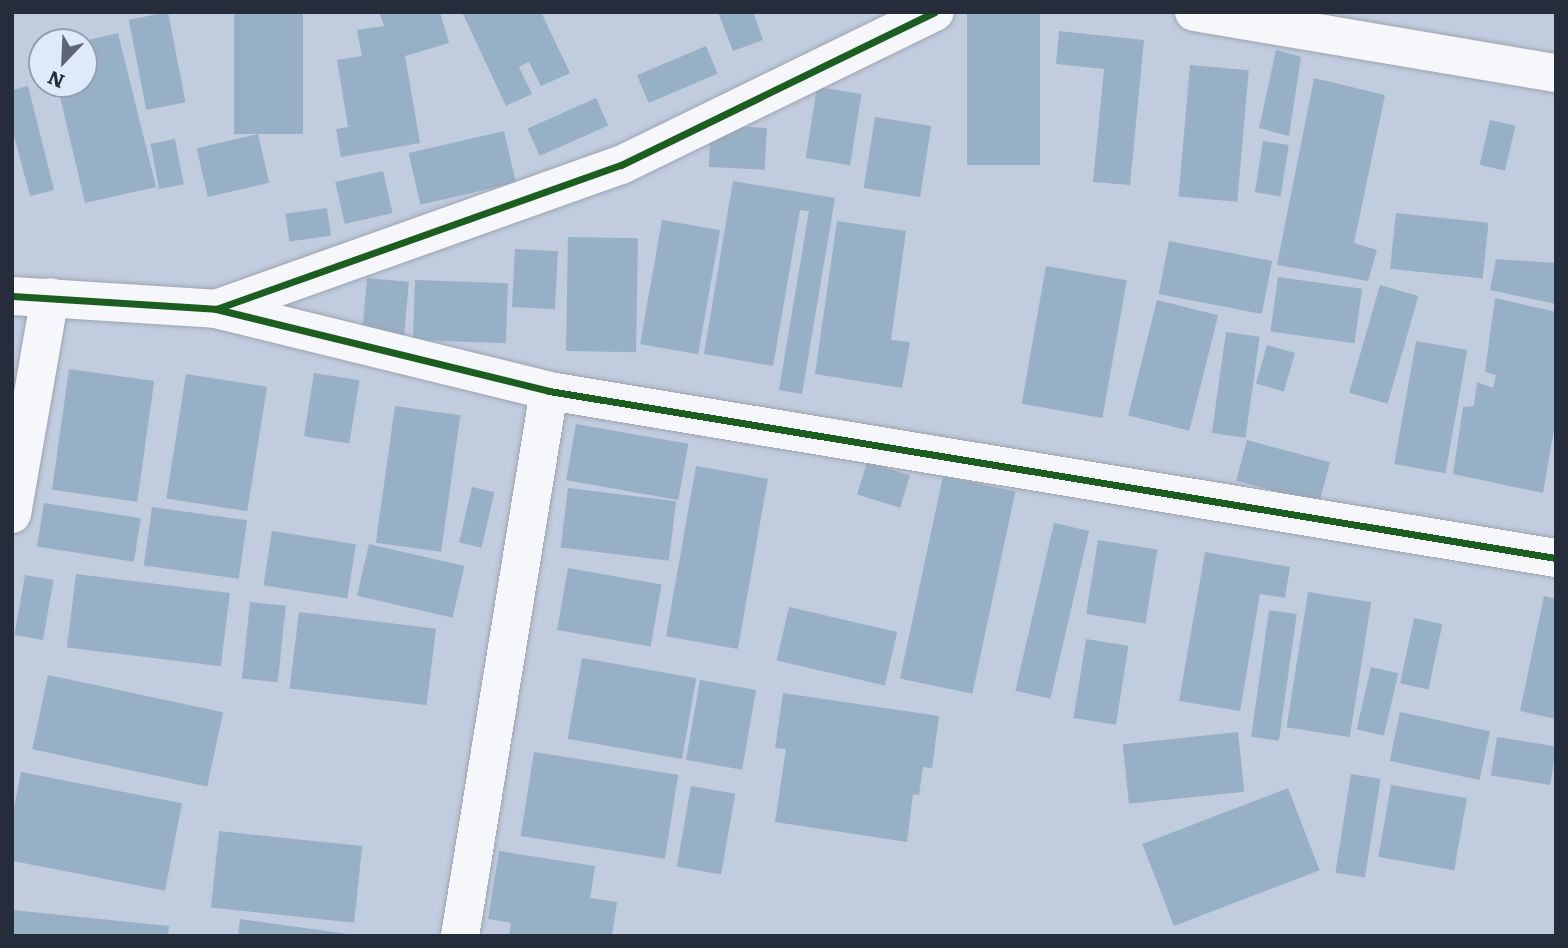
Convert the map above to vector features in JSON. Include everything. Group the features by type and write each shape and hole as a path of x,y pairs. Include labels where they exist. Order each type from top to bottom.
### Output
{"street":[{"path":"216,309 621,165 935,12"},
{"path":"1194,12 1556,73"},
{"path":"12,296 216,309 549,391 1556,558"},
{"path":"12,514 50,297"},
{"path":"460,936 549,391"}],"building":[{"path":"168,12 186,102 146,110 129,20"},
{"path":"234,12 303,12 303,134 234,134"},
{"path":"379,12 440,12 449,43 405,56 420,143 341,157 336,129 348,127 337,60 362,56 357,30 384,26"},
{"path":"462,12 541,12 570,73 541,86 529,62 519,67 532,94 506,106"},
{"path":"718,12 753,12 763,40 733,51"},
{"path":"967,12 1040,12 1040,165 967,165"},
{"path":"1059,31 1144,40 1130,185 1093,182 1104,69 1056,64"},
{"path":"118,33 156,187 85,203 60,98 98,98 98,38"},
{"path":"706,46 718,74 649,103 637,75"},
{"path":"1276,50 1301,57 1289,136 1259,128"},
{"path":"1190,65 1249,70 1237,202 1178,196"},
{"path":"1314,78 1385,95 1354,243 1377,250 1368,281 1277,265"},
{"path":"28,86 28,98 31,98 54,190 30,196 12,128 12,90"},
{"path":"817,87 861,94 850,165 806,158"},
{"path":"596,98 608,125 540,156 527,129"},
{"path":"875,117 931,126 920,197 864,188"},
{"path":"1490,120 1515,126 1505,171 1480,165"},
{"path":"711,125 767,128 765,170 709,167"},
{"path":"504,131 516,183 420,205 409,153"},
{"path":"258,134 269,183 208,197 197,148"},
{"path":"175,139 184,184 159,189 150,144"},
{"path":"1263,141 1289,145 1281,196 1255,192"},
{"path":"383,171 393,213 345,224 335,182"},
{"path":"733,181 835,198 802,394 779,390 809,211 800,210 773,366 704,354"},
{"path":"327,208 331,236 289,242 285,214"},
{"path":"1396,213 1488,223 1483,278 1390,269"},
{"path":"662,220 720,230 698,354 640,344"},
{"path":"837,221 906,231 891,340 910,342 902,388 815,374"},
{"path":"568,237 638,238 636,352 566,351"},
{"path":"1169,241 1272,261 1262,314 1159,294"},
{"path":"515,249 558,251 555,309 512,307"},
{"path":"1496,259 1556,263 1556,304 1490,290"},
{"path":"1046,266 1127,280 1102,418 1022,404"},
{"path":"1278,277 1362,289 1355,343 1270,331"},
{"path":"367,278 409,282 404,342 362,339"},
{"path":"415,280 508,283 506,343 413,340"},
{"path":"1380,285 1418,296 1388,404 1349,393"},
{"path":"1495,298 1556,312 1556,418 1543,493 1453,474 1463,407 1474,406 1477,382 1493,388 1496,375 1485,372"},
{"path":"1157,300 1218,315 1189,431 1128,415"},
{"path":"1226,332 1260,337 1245,438 1212,433"},
{"path":"1416,341 1467,350 1446,473 1394,464"},
{"path":"1267,345 1295,353 1284,391 1256,383"},
{"path":"69,369 154,381 137,502 52,490"},
{"path":"314,373 359,380 349,443 304,436"},
{"path":"186,374 267,387 247,511 166,498"},
{"path":"395,406 460,415 441,552 376,543"},
{"path":"576,424 688,444 678,500 566,480"},
{"path":"1247,440 1330,462 1319,503 1236,481"},
{"path":"867,462 910,475 900,508 857,495"},
{"path":"696,466 768,479 738,649 666,636"},
{"path":"943,476 1015,491 972,694 900,678"},
{"path":"472,487 494,492 482,548 459,543"},
{"path":"568,488 676,501 669,561 561,548"},
{"path":"44,503 141,518 134,562 37,546"},
{"path":"152,507 247,520 239,579 144,565"},
{"path":"1054,523 1089,531 1050,699 1015,691"},
{"path":"272,531 356,544 347,599 263,585"},
{"path":"1098,540 1157,549 1146,623 1086,614"},
{"path":"369,544 464,566 453,618 357,596"},
{"path":"1205,552 1290,567 1285,598 1260,594 1240,711 1179,701"},
{"path":"568,568 662,584 651,647 557,630"},
{"path":"76,574 230,593 221,666 67,647"},
{"path":"25,575 54,580 43,640 14,635"},
{"path":"1308,592 1371,602 1350,737 1287,727"},
{"path":"1544,596 1556,599 1556,719 1520,711"},
{"path":"250,602 286,606 278,682 242,679"},
{"path":"789,607 897,632 885,686 777,661"},
{"path":"1269,610 1297,614 1279,741 1251,737"},
{"path":"299,612 436,629 427,705 290,688"},
{"path":"1414,618 1442,624 1428,690 1400,684"},
{"path":"1086,639 1128,646 1116,725 1073,718"},
{"path":"582,658 696,678 682,759 568,739"},
{"path":"1371,667 1398,673 1384,736 1357,729"},
{"path":"48,675 223,712 207,787 32,749"},
{"path":"700,680 756,690 742,770 686,760"},
{"path":"783,693 939,716 932,768 923,767 919,795 913,794 907,842 775,822 786,749 775,748"},
{"path":"1400,712 1490,731 1480,780 1390,761"},
{"path":"1238,732 1244,792 1129,804 1123,744"},
{"path":"1497,737 1556,746 1550,785 1491,776"},
{"path":"534,752 678,775 665,859 521,836"},
{"path":"21,772 182,803 165,891 12,861 12,818"},
{"path":"1351,774 1381,779 1365,877 1335,873"},
{"path":"1391,785 1467,798 1454,870 1378,857"},
{"path":"691,786 735,794 721,875 677,867"},
{"path":"1288,788 1320,870 1174,926 1142,844"},
{"path":"219,831 362,846 354,923 211,908"},
{"path":"499,851 595,866 590,898 617,902 612,935 509,936 511,923 488,919"},
{"path":"12,910 169,926 168,936 12,936"},
{"path":"240,919 348,934 348,936 238,936"}],"cycle path":[{"path":"216,309 621,165 935,12"},
{"path":"12,296 216,309 549,391 1556,558"}]}
